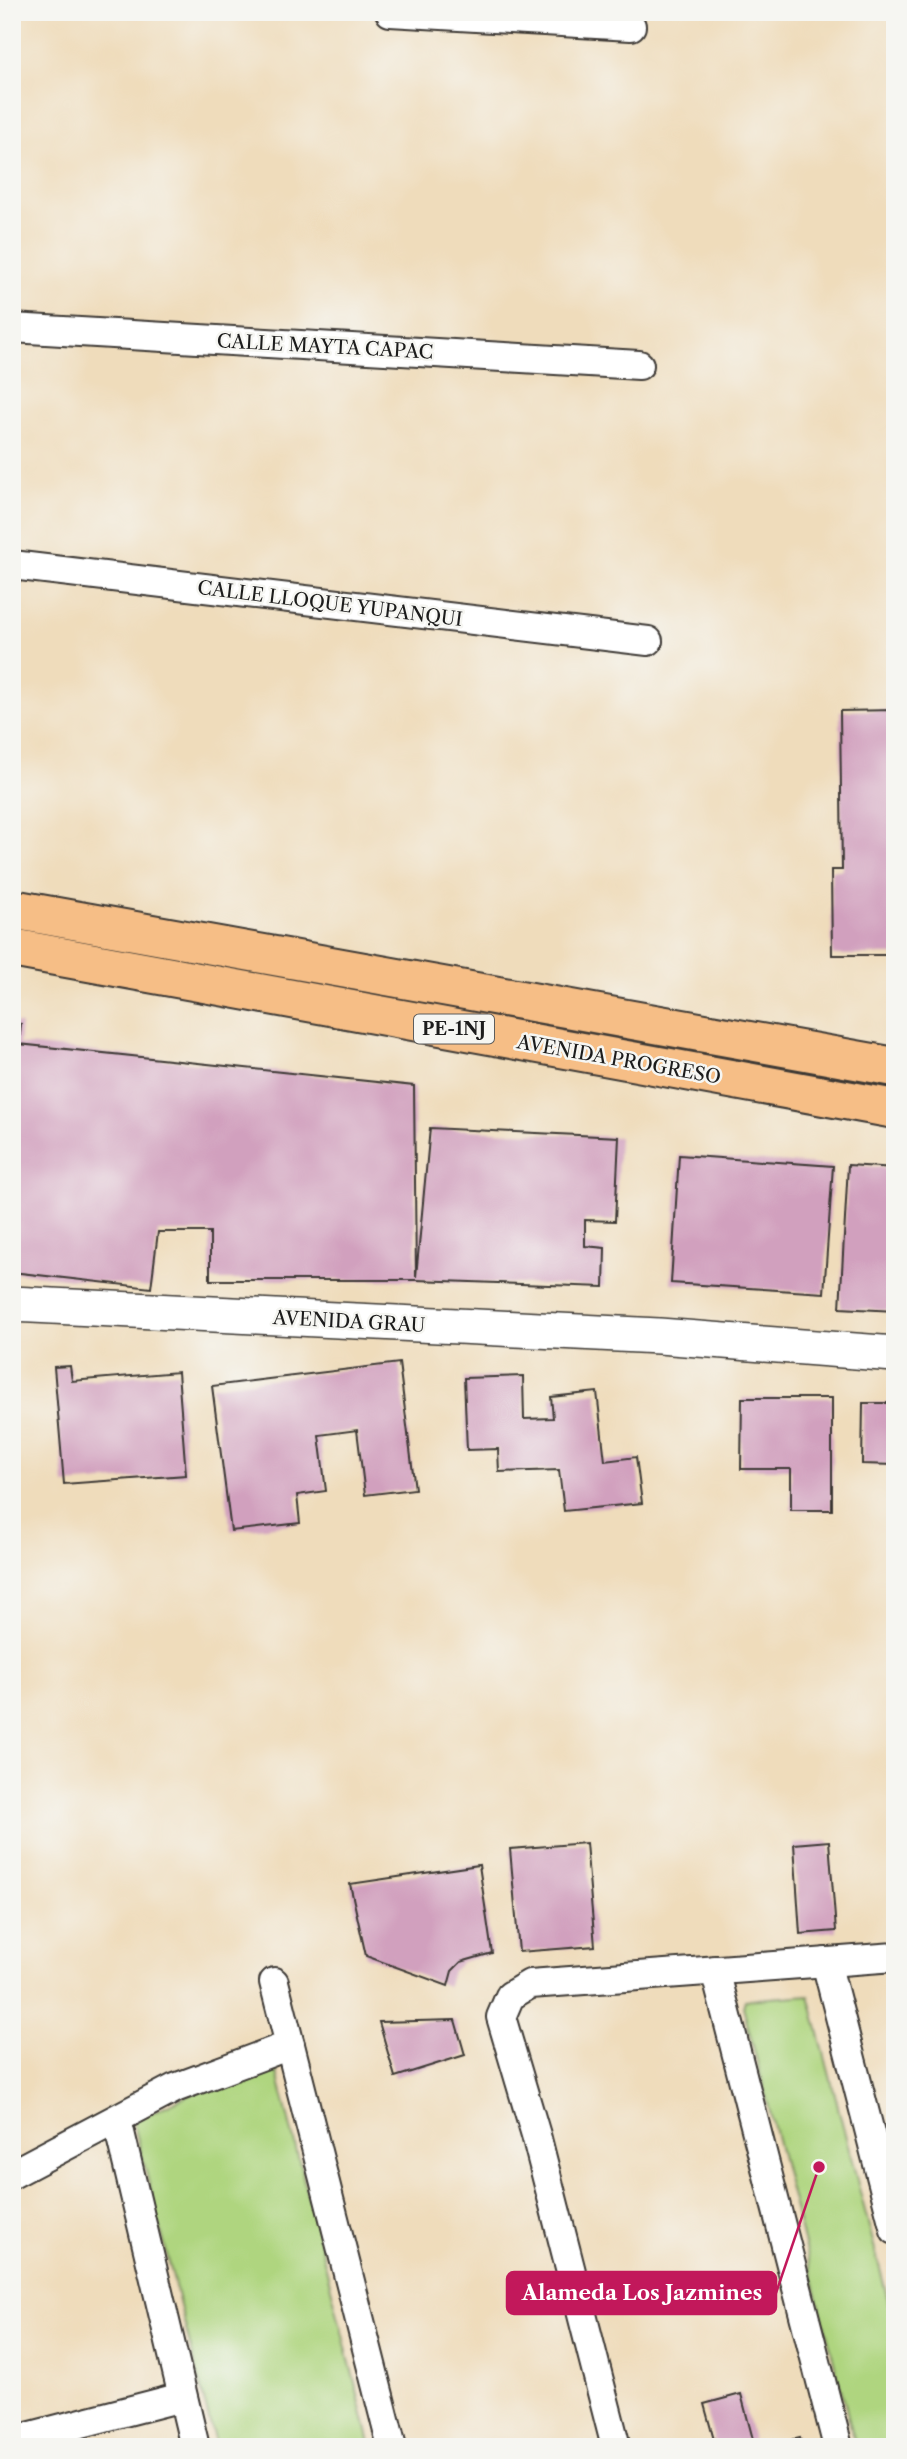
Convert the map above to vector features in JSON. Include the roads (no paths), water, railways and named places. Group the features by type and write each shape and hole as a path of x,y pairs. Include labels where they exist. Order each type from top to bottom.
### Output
{"main road":[{"name":"AVENIDA PROGRESO","path":"12,909 895,1067"},
{"name":"AVENIDA PROGRESO","path":"12,948 895,1109"}],"street":[{"path":"390,12 631,26"},
{"name":"CALLE MAYTA CAPAC","path":"12,328 639,365"},
{"name":"CALLE LLOQUE YUPANQUI","path":"12,565 648,641"},
{"name":"AVENIDA GRAU","path":"12,1304 659,1336 895,1354"},
{"path":"616,2447 536,2135 501,2017 510,1996 530,1984 895,1957"},
{"path":"826,1962 895,2230"},
{"path":"715,1970 838,2447"},
{"path":"274,1982 392,2447"},
{"path":"12,2174 176,2088 290,2045"},
{"path":"117,2120 195,2447"},
{"path":"12,2441 182,2397"}],"place":[{"name":"Alameda Los Jazmines","path":"819,2167"}]}
